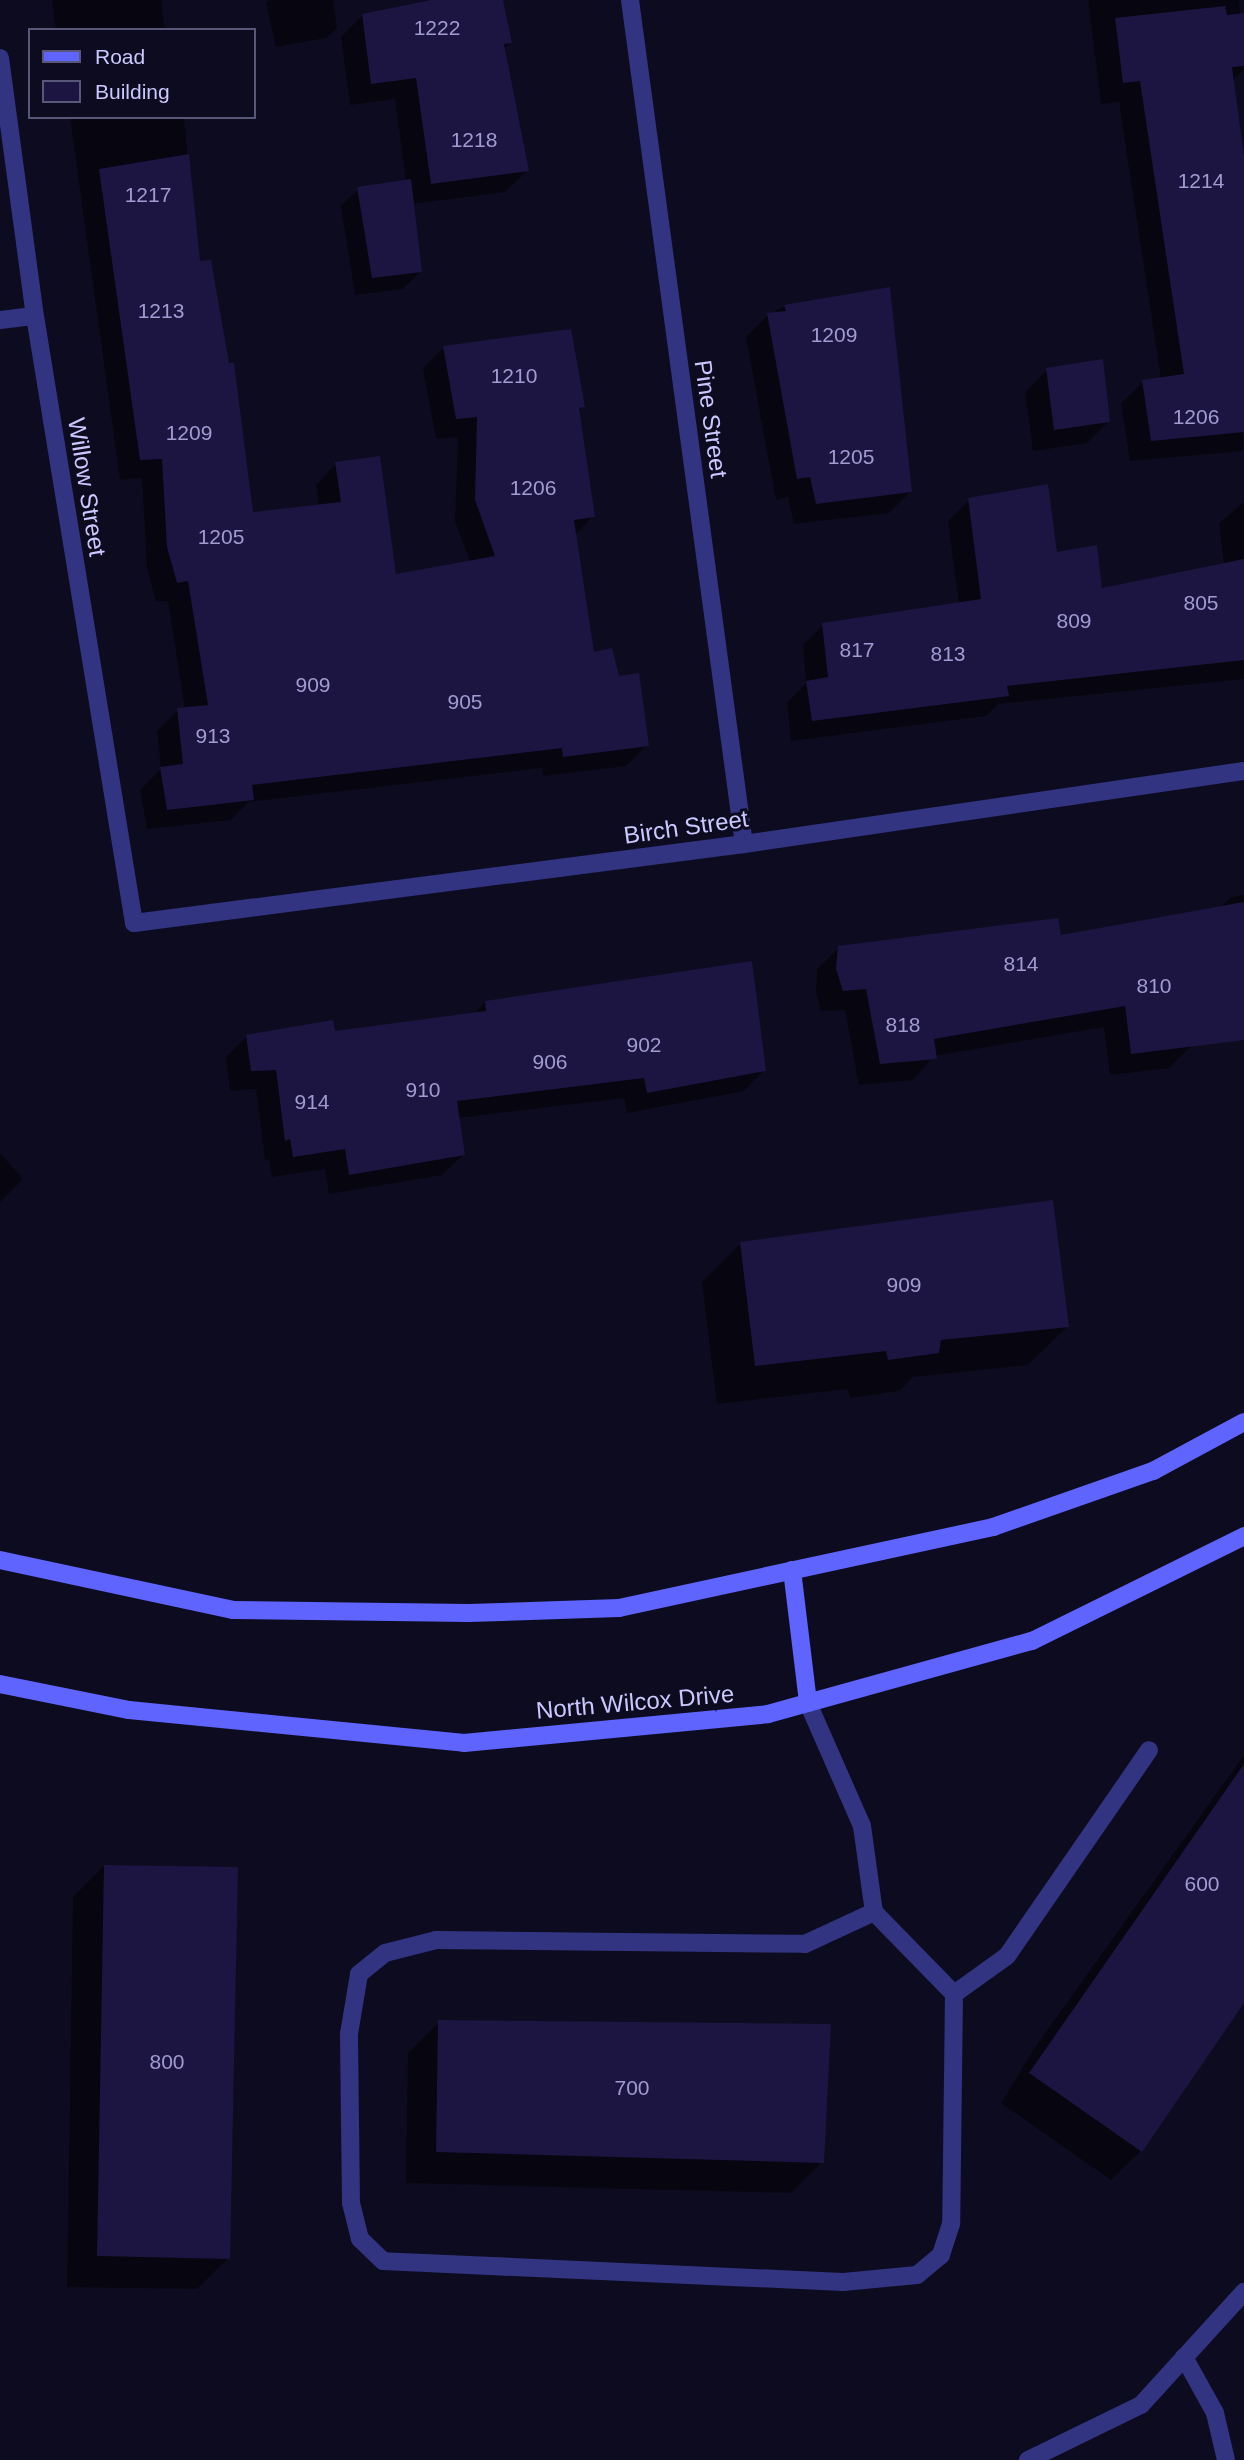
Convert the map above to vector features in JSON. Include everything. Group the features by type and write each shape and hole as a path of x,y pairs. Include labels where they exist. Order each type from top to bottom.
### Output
{"main road":[{"path":"0,1560 233,1610 442,1613 619,1608 993,1527 1153,1471 1244,1422"},
{"name":"North Wilcox Drive","path":"0,1684 129,1710 464,1743 768,1714 1032,1641 1244,1536"},
{"path":"793,1570 808,1703"}],"street":[{"name":"Pine Street","path":"629,0 744,844"},
{"name":"Willow Street","path":"0,58 35,316 134,923"},
{"path":"0,320 35,316"},
{"name":"Birch Street","path":"134,923 744,844 1244,771"},
{"path":"808,1703 862,1826 874,1912 954,1994 951,2224 941,2255 917,2275 844,2282 383,2261 359,2239 351,2203 349,2034 359,1974 385,1952 436,1940 805,1944 874,1912"},
{"path":"954,1994 1007,1956 1149,1750"},
{"path":"1028,2460 1141,2404 1244,2292"},
{"path":"1184,2357 1215,2413 1226,2460"}],"building":[{"path":"431,0 503,0 512,43 504,44 529,171 431,184 416,78 371,84 362,14"},
{"path":"1225,6 1227,15 1244,13 1244,66 1232,67 1244,156 1244,432 1151,441 1142,380 1184,374 1140,81 1123,83 1115,18"},
{"path":"189,154 200,261 211,260 229,363 234,363 253,512 341,502 335,462 380,456 396,574 495,556 475,500 477,417 456,419 443,346 571,329 585,407 579,408 595,517 574,520 594,652 612,648 619,676 639,673 649,746 563,757 562,748 252,785 254,800 167,810 160,767 183,764 177,708 208,705 188,581 177,583 167,547 162,459 140,460 99,169"},
{"path":"411,179 422,272 372,278 357,187"},
{"path":"890,287 912,492 816,504 810,477 797,479 767,313 786,311 784,305"},
{"path":"1103,359 1110,422 1054,430 1046,368"},
{"path":"1048,484 1057,552 1097,545 1102,588 1244,559 1244,660 1007,686 1009,696 812,721 806,681 828,677 822,623 981,599 968,498"},
{"path":"1244,902 1244,1040 1131,1054 1125,1006 934,1039 937,1059 880,1064 866,989 843,991 836,969 838,946 1058,918 1061,935"},
{"path":"752,961 766,1071 647,1093 644,1078 457,1101 465,1155 349,1175 345,1149 293,1157 290,1139 285,1141 276,1070 251,1071 246,1035 333,1020 335,1031 486,1011 485,1001"},
{"path":"1053,1200 1069,1327 941,1340 939,1353 888,1360 886,1351 755,1366 740,1242"},
{"path":"1244,1764 1244,2003 1142,2152 1029,2073"},
{"path":"104,1865 238,1867 230,2259 97,2256"},
{"path":"438,2020 831,2024 824,2163 436,2152"}]}
